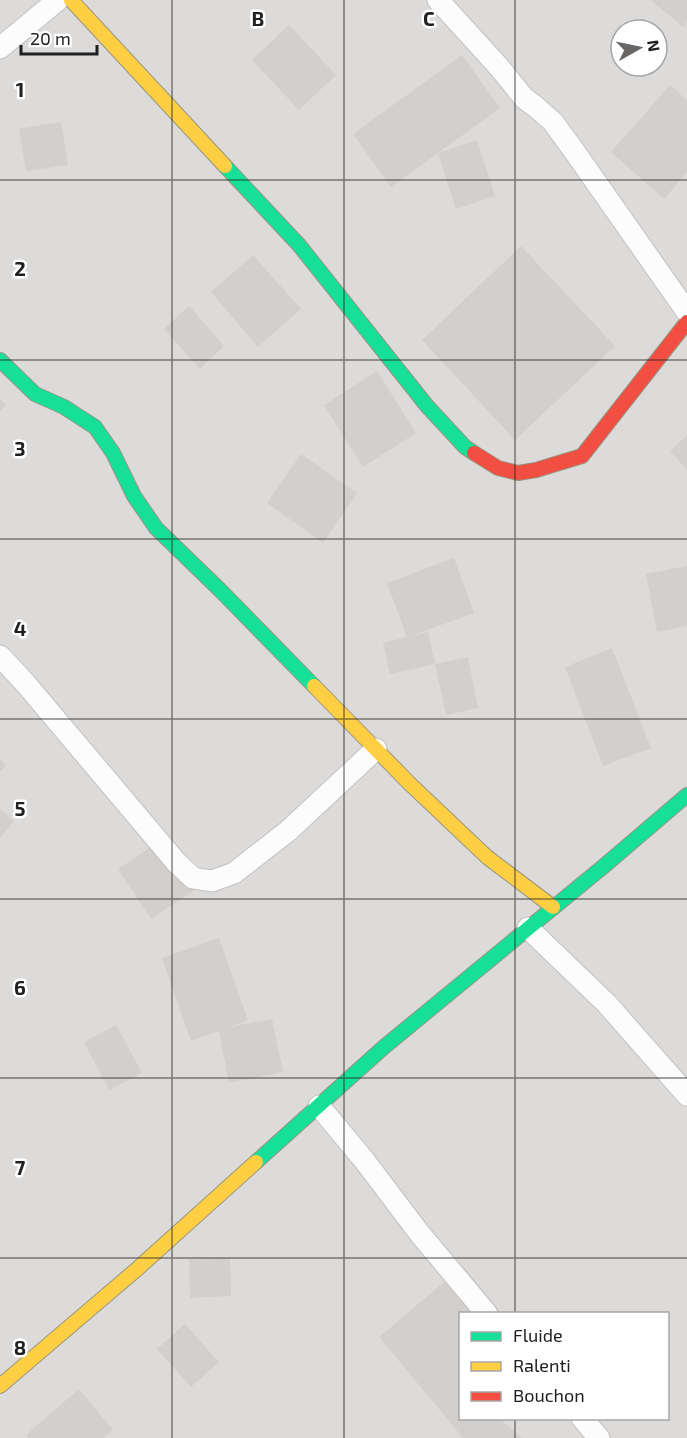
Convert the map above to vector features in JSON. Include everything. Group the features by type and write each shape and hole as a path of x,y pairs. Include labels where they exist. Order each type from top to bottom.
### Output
{"street":[{"path":"0,48 58,0"},
{"path":"71,0 300,245 427,406 465,447 498,468 518,472 536,470 582,456 687,322"},
{"path":"438,0 524,98 553,122 687,312"},
{"path":"0,360 35,394 64,407 95,427 113,453 134,496 156,528 409,783 487,857 553,908"},
{"path":"0,656 34,693 176,862 193,878 212,881 234,873 288,831 376,749"},
{"path":"0,1386 136,1270 384,1047 687,795"},
{"path":"528,928 607,1004 687,1095"},
{"path":"319,1106 364,1160 420,1234 485,1312"},
{"path":"583,1420 599,1438"}],"shaded area":[{"path":"0,0 687,0 687,1438 0,1438"}],"building":[{"path":"651,0 687,0 687,22 683,27"},
{"path":"289,25 336,75 299,110 252,60"},
{"path":"462,55 500,108 391,187 353,134"},
{"path":"670,85 687,100 687,172 664,199 611,152"},
{"path":"61,122 68,165 26,171 19,129"},
{"path":"477,140 495,196 456,209 438,153"},
{"path":"521,246 615,346 515,440 422,340"},
{"path":"253,255 301,309 258,347 211,292"},
{"path":"189,306 224,346 200,369 164,329"},
{"path":"377,371 416,433 363,467 324,405"},
{"path":"0,399 6,405 0,411"},
{"path":"687,435 687,470 670,451"},
{"path":"301,454 357,493 323,543 267,503"},
{"path":"454,558 474,613 408,637 428,632 435,664 390,674 383,643 407,637 387,583"},
{"path":"687,566 687,626 657,632 646,574"},
{"path":"612,648 651,748 603,766 565,667"},
{"path":"468,657 478,708 446,715 435,664"},
{"path":"0,759 6,766 0,771"},
{"path":"0,809 14,821 0,838"},
{"path":"166,837 199,887 151,919 118,869"},
{"path":"219,938 248,1020 229,1027 272,1019 283,1072 229,1083 219,1031 191,1041 162,958"},
{"path":"116,1025 142,1073 109,1090 84,1042"},
{"path":"230,1258 231,1296 190,1298 189,1259"},
{"path":"463,1266 500,1312 459,1312 459,1420 500,1420 522,1438 463,1438 379,1337"},
{"path":"185,1324 219,1362 191,1387 157,1349"},
{"path":"79,1389 113,1430 103,1438 29,1438 26,1435"}],"traffic: fast":[{"path":"225,166 299,245 427,406 465,447 474,453"},
{"path":"0,360 35,394 64,407 95,427 113,453 134,496 156,528 314,686"},
{"path":"256,1162 384,1047 687,795"}],"traffic: slow":[{"path":"71,0 225,166"},
{"path":"314,686 409,783 487,857 553,907"},
{"path":"0,1386 136,1270 256,1162"}],"traffic: jam":[{"path":"474,453 498,468 518,473 582,456 687,322"}]}
